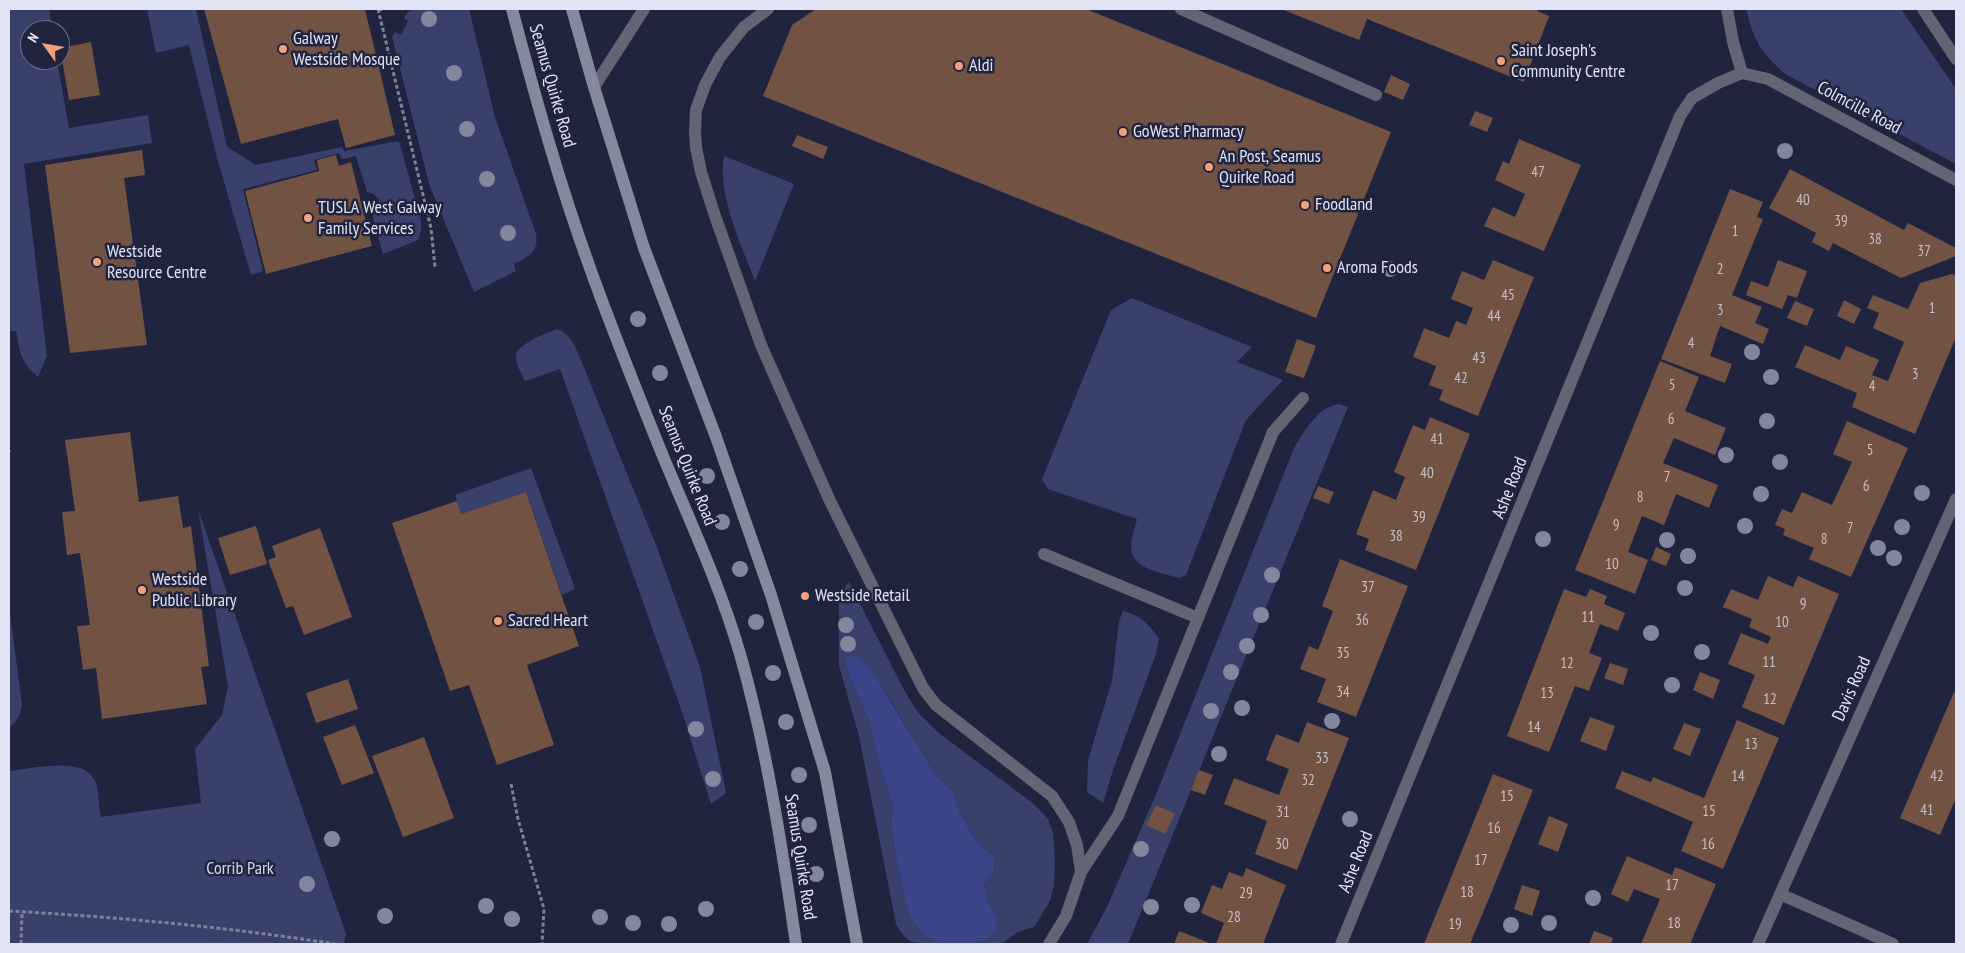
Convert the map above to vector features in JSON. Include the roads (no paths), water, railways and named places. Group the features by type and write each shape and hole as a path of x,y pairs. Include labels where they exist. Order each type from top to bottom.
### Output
{"main road":[{"name":"Seamus Quirke Road","path":"512,9 537,105 590,268 655,436 710,569 740,654 763,751 786,872 796,944"},
{"name":"Seamus Quirke Road","path":"572,9 644,248 716,437 780,623 825,772 857,944"}],"street":[{"path":"594,87 644,9"},
{"path":"768,9 744,27 720,57 705,85 696,110 694,132 701,172 755,331 830,501 923,688 936,705 1052,796 1069,822 1077,845 1081,872"},
{"path":"1182,9 1376,95"},
{"path":"1727,9 1733,42 1742,73"},
{"path":"1924,9 1956,59"},
{"name":"Colmcille Road","path":"1742,73 1768,79 1956,180"},
{"name":"Ashe Road","path":"1340,944 1680,116 1692,98 1718,83 1742,73"},
{"path":"1049,944 1066,916 1081,872 1118,816 1273,432 1303,398"},
{"name":"Davis Road","path":"1758,944 1956,499"},
{"path":"1044,554 1198,618"},
{"path":"1780,894 1893,944"}],"place":[{"name":"Galway Westside Mosque","path":"283,49"},
{"name":"Saint Joseph's Community Centre","path":"1501,61"},
{"name":"Aldi","path":"959,66"},
{"name":"GoWest Pharmacy","path":"1123,132"},
{"name":"An Post, Seamus Quirke Road","path":"1209,167"},
{"name":"Foodland","path":"1305,205"},
{"name":"TUSLA West Galway Family Services","path":"308,218"},
{"name":"Westside Resource Centre","path":"97,262"},
{"name":"Aroma Foods","path":"1327,268"},
{"name":"Westside Public Library","path":"142,590"},
{"name":"Westside Retail","path":"805,596"},
{"name":"Sacred Heart","path":"498,621"}],"park label":[{"name":"Corrib Park","path":"240,869"}]}
